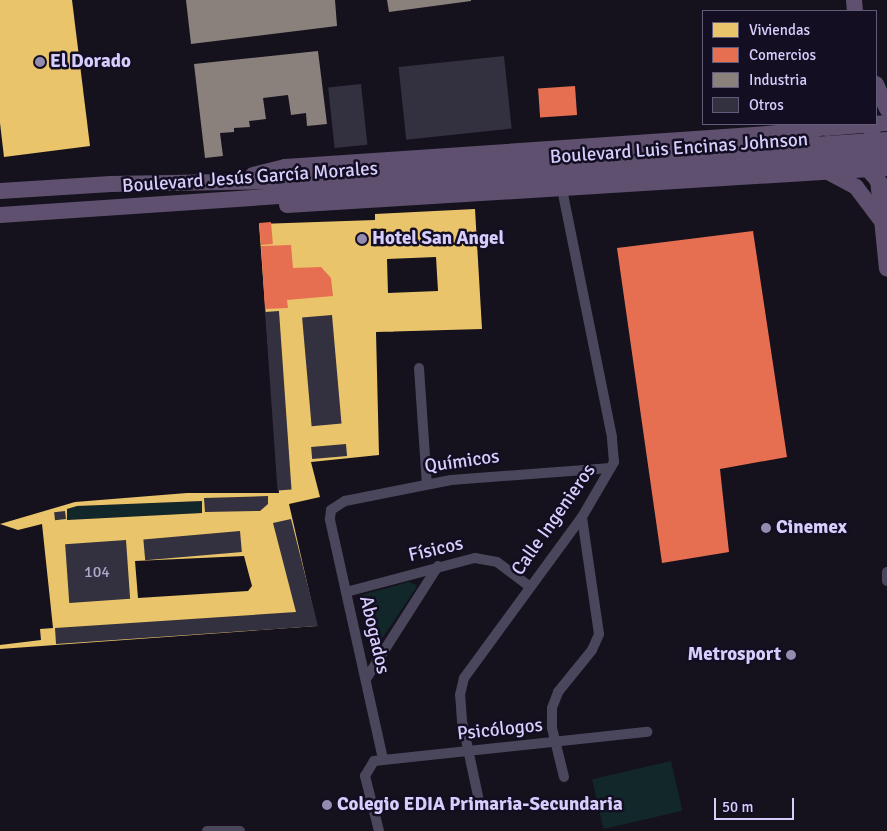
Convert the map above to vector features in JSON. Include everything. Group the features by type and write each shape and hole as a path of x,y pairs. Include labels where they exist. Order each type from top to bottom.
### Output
{"main road":[{"path":"877,86 887,109"},
{"path":"226,180 286,167 850,125"},
{"path":"871,125 882,169 883,223 887,269"},
{"name":"Boulevard Luis Encinas Johnson","path":"503,174 755,149 887,140"},
{"path":"755,149 840,154 870,169 887,191"},
{"name":"Boulevard Luis Encinas Johnson","path":"503,174 887,155"},
{"path":"197,202 254,206 325,205 562,188 882,169"},
{"path":"826,172 856,187 883,223"},
{"name":"Boulevard Jesús García Morales","path":"0,192 226,180 280,181 503,174"},
{"name":"Boulevard Jesús García Morales","path":"0,215 197,202 503,174"}],"street":[{"name":"Calle Ingenieros","path":"478,796 460,704 464,678 529,586 582,516 612,468 612,437 562,188"},
{"path":"419,368 427,484"},
{"name":"Químicos","path":"330,519 334,506 344,501 427,484 508,473 612,468"},
{"path":"564,777 550,718 554,700 596,643 599,634 582,516"},
{"name":"Abogados","path":"330,519 383,759"},
{"name":"Físicos","path":"346,592 438,566 486,559 510,570 529,586"},
{"path":"366,678 438,566"},
{"path":"887,572 887,581"},
{"name":"Psicólogos","path":"383,759 647,732"},
{"path":"379,831 366,776 369,765 383,759"},
{"path":"207,831 240,831"}],"green space":[{"path":"202,501 202,513 67,520 67,509 77,506"},
{"path":"409,582 417,585 416,588 379,643 371,643 361,595"},
{"path":"671,761 682,811 604,829 592,779"}],"building: Viviendas":[{"name":"El Dorado","path":"0,0 72,0 90,146 4,157 0,123"},
{"path":"475,209 482,329 376,332 379,455 311,462 320,497 289,504 317,626 0,649 0,645 41,640 40,629 53,628 42,524 18,530 0,524 75,502 187,493 279,493 259,224 375,220 375,214","holes":["436,257 438,291 388,293 387,259","202,501 202,513 67,520 67,509 77,506","244,556 252,586 248,591 138,598 135,561"]}],"building: Comercios":[{"path":"575,86 577,115 540,118 538,89"},
{"path":"271,222 273,244 261,245 259,223"},
{"path":"753,231 787,457 720,469 729,552 662,563 617,248"},
{"path":"291,245 293,268 321,267 331,278 333,296 287,300 288,308 265,309 261,246"}],"building: Industria":[{"path":"186,0 335,0 337,26 191,44"},
{"path":"387,0 471,0 471,1 389,12"},
{"path":"318,51 327,124 307,126 306,113 291,115 288,95 263,98 266,119 249,121 250,127 234,128 234,132 220,133 223,156 205,158 194,64"}],"building: Otros":[{"path":"504,56 512,129 406,140 399,67"},
{"path":"361,84 367,145 335,148 328,87"},
{"path":"279,311 291,490 278,491 265,312"},
{"path":"332,315 341,424 312,426 302,318"},
{"path":"346,444 347,456 312,459 311,447"},
{"path":"268,496 268,504 260,511 205,512 204,498"},
{"path":"65,511 66,519 55,520 54,512"},
{"path":"291,519 318,626 56,644 55,628 296,612 273,523"},
{"path":"240,531 242,552 145,560 143,539"},
{"path":"126,540 130,599 69,603 65,544"}],"place":[{"name":"El Dorado","path":"40,62"},
{"name":"Hotel San Angel","path":"362,239"},
{"name":"Cinemex","path":"766,528"},
{"name":"Metrosport","path":"791,655"},
{"name":"Colegio EDIA Primaria-Secundaria","path":"327,805"}]}
